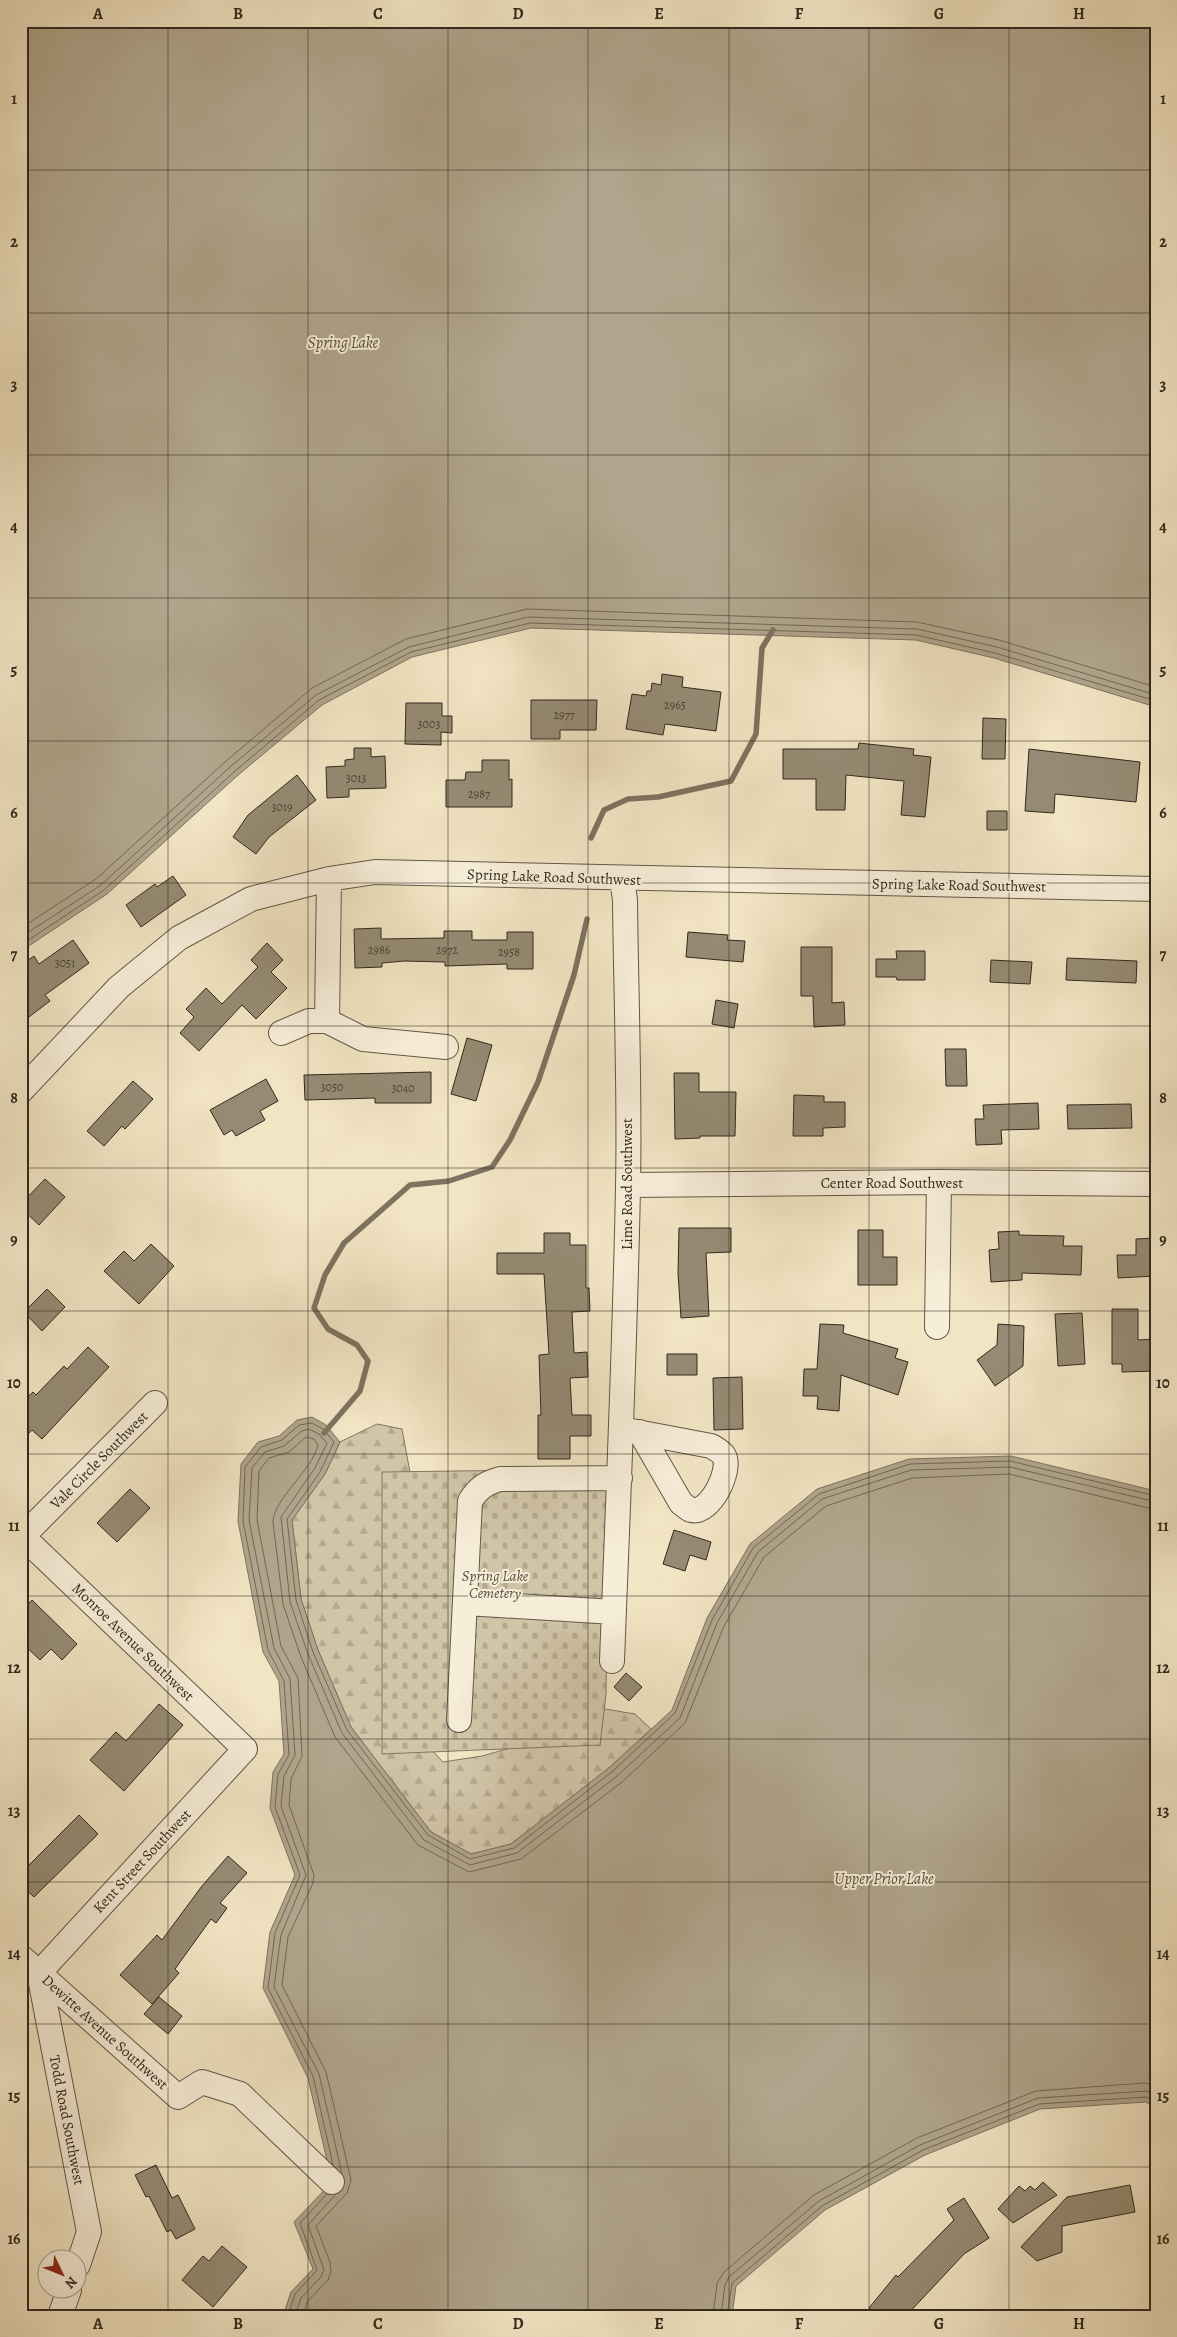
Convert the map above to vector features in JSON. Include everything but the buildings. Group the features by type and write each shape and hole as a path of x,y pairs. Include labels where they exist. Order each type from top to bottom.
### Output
{"street":[{"name":"Spring Lake Road Southwest","path":"23,1089 119,987 179,938 252,899 329,879 375,872 622,879 1156,889"},
{"path":"327,1021 329,879"},
{"name":"Lime Road Southwest","path":"612,1661 619,1483 630,1431 625,900 622,879"},
{"path":"281,1033 309,1021 327,1021 363,1039 446,1047"},
{"path":"936,1327 939,1182"},
{"name":"Center Road Southwest","path":"628,1185 939,1182 1156,1184"},
{"name":"Vale Circle Southwest","path":"22,1537 155,1403"},
{"path":"459,1720 470,1501 476,1491 487,1483 500,1479 619,1483"},
{"name":"Monroe Avenue Southwest","path":"22,1537 245,1749"},
{"path":"465,1603 614,1612"},
{"name":"Kent Street Southwest","path":"39,1973 245,1749"},
{"name":"Dewitte Avenue Southwest","path":"21,1957 178,2097 202,2082 240,2094 332,2182"},
{"name":"Todd Road Southwest","path":"39,1973 89,2232 83,2250"},
{"path":"60,2316 66,2300"}],"green space":[{"path":"377,1424 402,1429 414,1494 417,1734 443,1762 482,1756 574,1730 605,1709 635,1714 651,1729 610,1767 511,1844 471,1854 431,1832 351,1727 318,1650 301,1599 292,1520 325,1474 340,1442"},
{"name":"Spring Lake Cemetery","path":"609,1469 606,1694 600,1745 382,1754 382,1472"}],"water":[{"name":"Spring Lake","path":"21,21 1156,21 1156,707 994,658 916,640 531,628 412,657 322,705 237,776 107,894 21,951"},
{"name":"Upper Prior Lake","path":"312,1417 326,1425 340,1442 325,1474 292,1520 301,1599 318,1650 351,1727 431,1832 471,1854 511,1844 610,1767 672,1710 707,1618 750,1544 817,1489 909,1459 1011,1456 1156,1491 1156,2108 1146,2102 1040,2109 925,2155 825,2210 736,2286 732,2316 283,2316 291,2292 313,2269 294,2222 332,2182 308,2078 263,1988 270,1932 295,1875 270,1808 273,1772 284,1754 279,1681 263,1652 238,1521 241,1464 258,1442 279,1436 297,1420"}],"waterway":[{"path":"591,838 604,810 628,799 658,797 731,781 756,734 762,648 773,630"},
{"path":"324,1433 360,1391 368,1361 357,1345 328,1329 314,1308 325,1275 344,1243 410,1185 449,1181 492,1167 510,1140 538,1082 574,975 587,919"}]}
